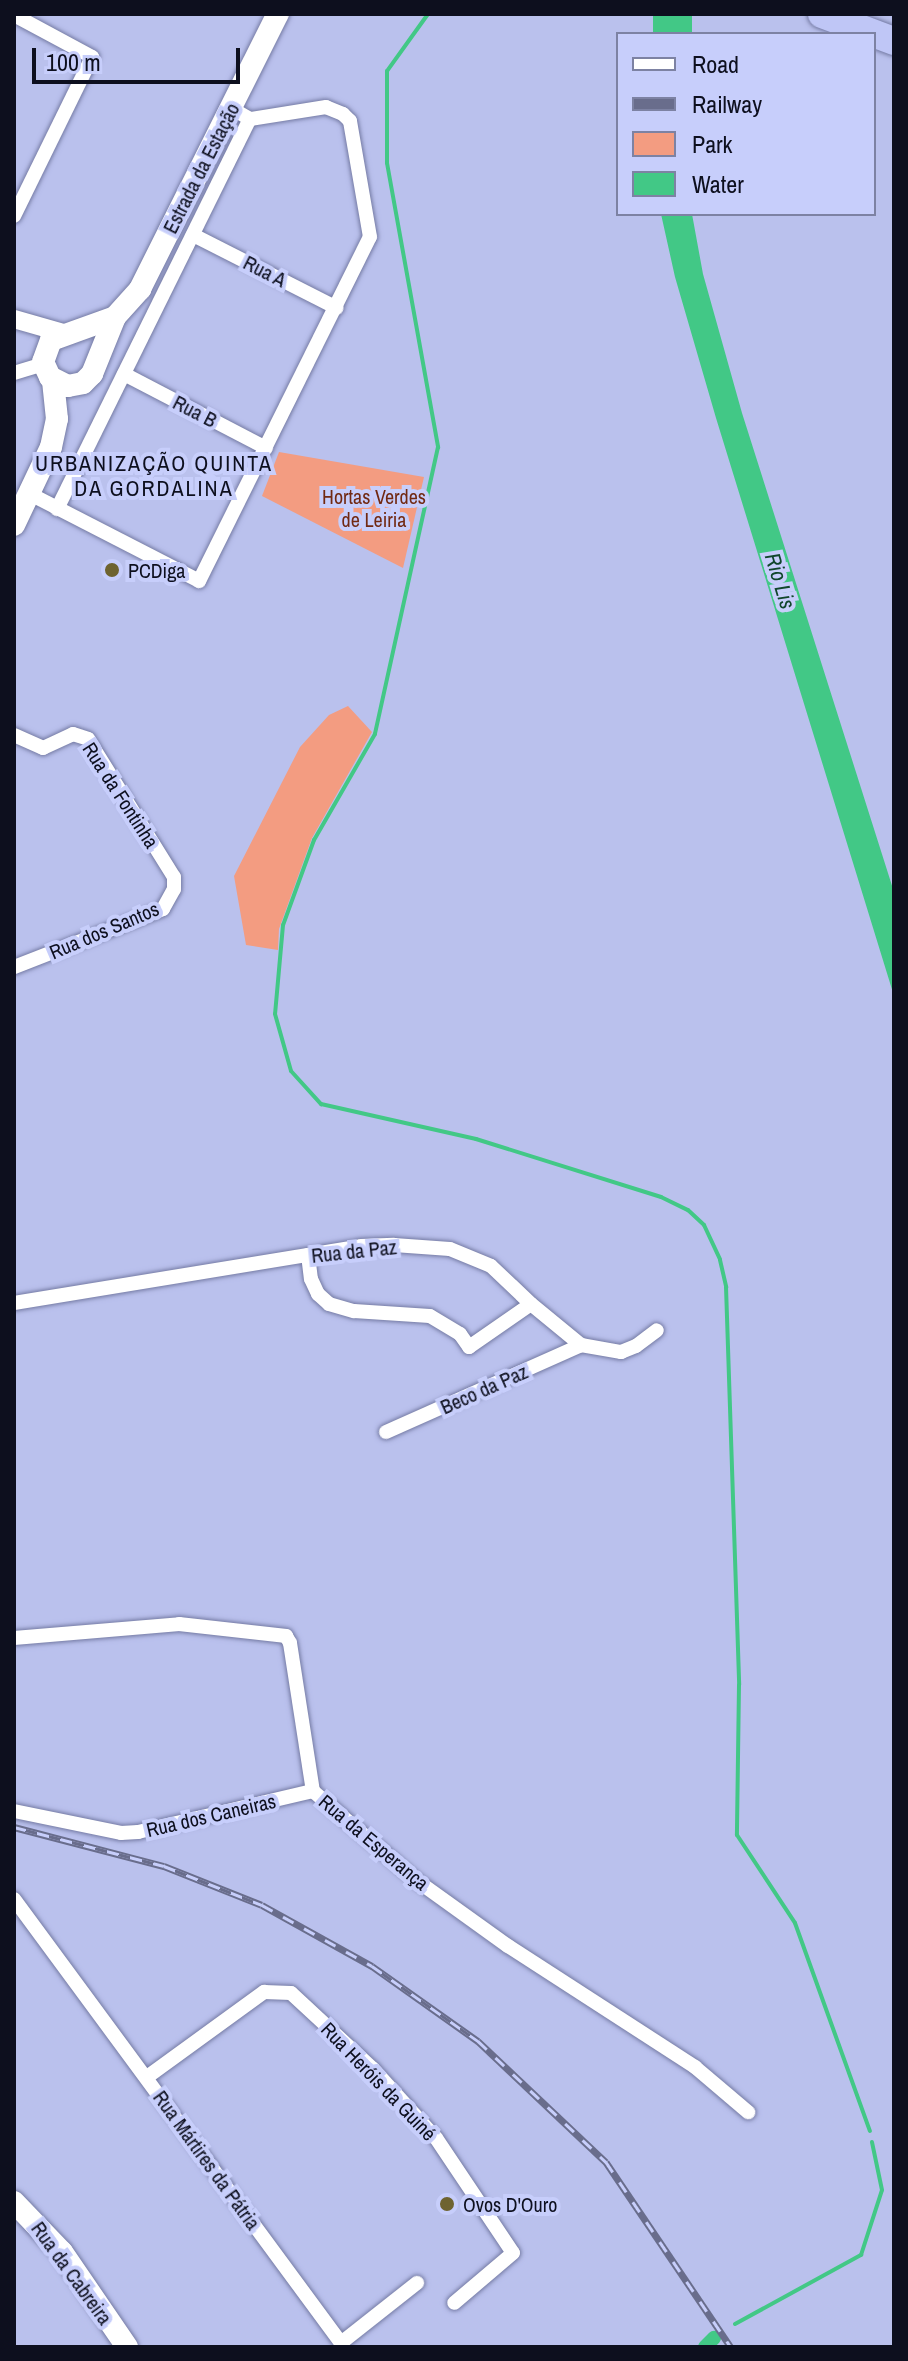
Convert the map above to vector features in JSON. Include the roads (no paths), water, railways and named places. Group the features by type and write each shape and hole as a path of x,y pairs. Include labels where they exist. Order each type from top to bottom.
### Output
{"highway":[{"path":"822,14 870,32"}],"main road":[{"name":"Estrada da Estação","path":"14,525 46,464 57,419 88,372 115,317 140,289 241,114 278,14"},
{"name":"Estrada da Estação","path":"57,419 47,365 51,340 115,317"},
{"path":"47,365 88,372 89,341 68,333"},
{"name":"Rua da Cabreira","path":"14,2202 62,2252 127,2347"}],"street":[{"path":"14,216 92,57 17,18"},
{"path":"30,494 57,509 199,581 370,237 350,121 326,107 241,114 193,235 57,509"},
{"name":"Rua A","path":"193,235 337,308"},
{"path":"20,322 68,333"},
{"path":"14,373 47,365 20,322"},
{"name":"Rua B","path":"88,372 121,381 266,448"},
{"name":"Rua da Fontinha","path":"14,735 43,748 73,734 81,735 100,759 174,877"},
{"name":"Rua dos Santos","path":"14,967 163,909 174,889 174,877"},
{"name":"Rua da Paz","path":"14,1303 383,1245 450,1249 491,1266 581,1345 621,1352 636,1346 657,1330"},
{"path":"308,1255 311,1279 318,1294 329,1304 354,1311 430,1316 460,1334 469,1347 531,1304"},
{"name":"Beco da Paz","path":"386,1432 581,1345"},
{"name":"Rua da Esperança","path":"14,1638 179,1624 286,1636 293,1655 313,1791 416,1880 508,1946 695,2067 748,2112"},
{"name":"Rua dos Caneiras","path":"14,1811 121,1833 138,1832 313,1791"},
{"name":"Rua Mártires da Pátria","path":"14,1899 341,2343 417,2283"},
{"name":"Rua Heróis da Guiné","path":"147,2077 264,1992 291,1993 373,2069 436,2138 513,2253 454,2303"}],"water":[{"path":"653,14 692,14 692,32 653,32"},
{"name":"Rio Lis","path":"661,216 692,216 703,274 742,413 894,892 894,996 716,418 675,277"}],"waterway":[{"path":"428,14 387,71 387,163 438,447 375,734 314,840 283,925 275,1014 291,1071 321,1104 476,1139 661,1197 688,1210 704,1225 720,1260 726,1287 739,1685 737,1835 795,1923 870,2131"},
{"path":"735,2324 861,2255 882,2190 872,2142"},
{"path":"705,2347 714,2338"}],"railway":[{"path":"14,1827 164,1866 262,1905 372,1966 478,2041 606,2162 731,2347"}],"place":[{"name":"PCDiga","path":"112,570"},
{"name":"Ovos D'Ouro","path":"447,2204"}],"district":[{"name":"URBANIZAÇÃO QUINTA DA GORDALINA","path":"154,476"}],"park label":[{"name":"Hortas Verdes de Leiria","path":"374,508"}]}
